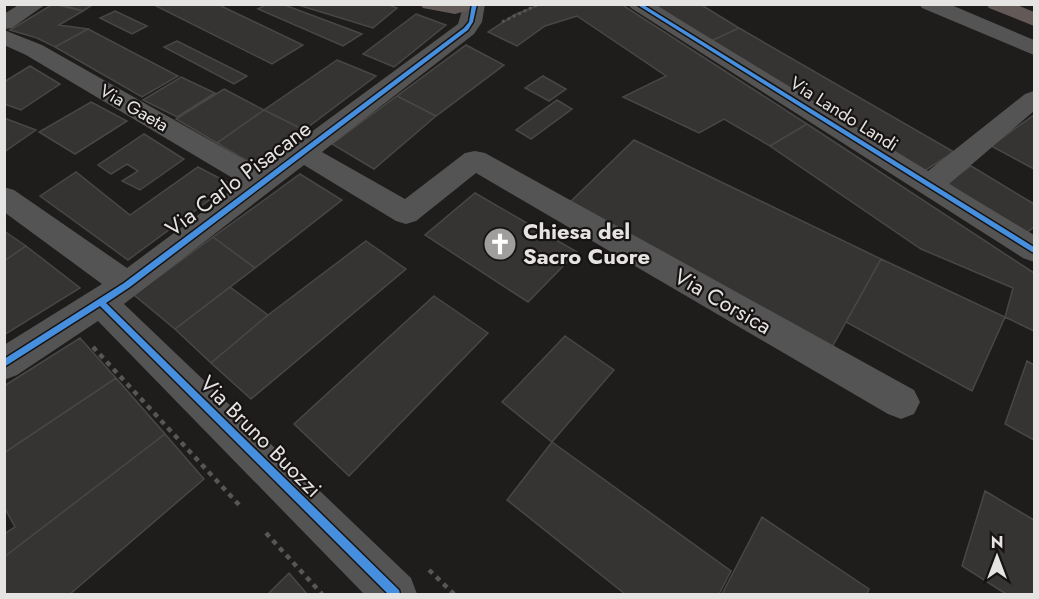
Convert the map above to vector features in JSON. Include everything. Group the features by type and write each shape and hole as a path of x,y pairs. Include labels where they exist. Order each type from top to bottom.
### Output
{"main road":[{"path":"430,4 455,8 470,4"},
{"path":"996,4 1035,20"}],"street":[{"path":"4,23 36,4"},
{"name":"Via Carlo Pisacane","path":"4,364 114,294 466,29 471,22 475,4"},
{"name":"Via Lando Landi","path":"638,4 1035,250"},
{"path":"929,4 1035,48"},
{"name":"Via Gaeta","path":"4,38 34,50 261,182"},
{"path":"929,185 1035,99"},
{"name":"Via Corsica","path":"302,152 406,213 475,160 901,402"},
{"name":"Via Bruno Buozzi","path":"4,197 114,294 395,594"}],"path":[{"path":"90,343 241,507"},
{"path":"266,533 322,594"}],"building":[{"path":"53,4 83,11 59,25 88,29 55,47 37,38 10,30"},
{"path":"59,4 94,4 83,11"},
{"path":"159,4 217,4 303,45 272,64 156,6"},
{"path":"267,4 282,4 362,34 343,46 258,9"},
{"path":"295,4 386,4 397,8 373,28"},
{"path":"541,4 621,4 807,124 770,146 724,119 699,133 623,97 666,76 577,16 545,26 517,46 488,32 514,15"},
{"path":"654,4 700,4 739,28 711,41"},
{"path":"115,11 147,26 132,34 100,18"},
{"path":"416,14 446,25 394,67 363,54"},
{"path":"739,28 954,152 924,171 711,41"},
{"path":"88,29 178,76 142,97 55,47"},
{"path":"177,41 247,76 234,84 164,47"},
{"path":"466,45 504,65 436,116 397,96"},
{"path":"337,60 376,76 304,130 264,110"},
{"path":"30,66 60,84 21,110 4,104 4,82"},
{"path":"543,76 566,89 549,101 525,88"},
{"path":"181,77 215,93 177,117 143,100"},
{"path":"224,89 264,110 217,143 176,119"},
{"path":"397,96 436,116 374,169 332,144"},
{"path":"557,100 572,109 531,139 516,130"},
{"path":"91,102 127,121 75,154 39,132"},
{"path":"264,110 304,130 254,165 217,143"},
{"path":"1034,115 1034,169 991,146"},
{"path":"4,118 36,130 4,152"},
{"path":"807,124 1034,273 1034,331 1005,317 1013,288 921,249 770,146"},
{"path":"144,134 184,159 140,190 122,181 138,171 127,164 111,174 98,165"},
{"path":"634,140 881,259 831,349 568,204"},
{"path":"971,166 1034,204 1034,227 1026,233 947,183"},
{"path":"198,167 231,184 128,260 40,196 76,172 130,215"},
{"path":"300,174 342,200 255,268 213,237"},
{"name":"Chiesa del Sacro Cuore","path":"475,193 577,252 528,302 425,235"},
{"path":"4,231 26,246 4,261"},
{"path":"213,237 255,268 175,329 134,295"},
{"path":"366,241 406,269 251,399 211,363 268,315"},
{"path":"26,246 80,288 4,335 4,261"},
{"path":"881,259 1005,317 972,391 846,322"},
{"path":"230,287 268,315 211,363 175,329"},
{"path":"434,296 488,333 349,476 294,424"},
{"path":"565,336 614,370 552,442 502,402"},
{"path":"80,338 116,378 4,453 4,386"},
{"path":"1027,361 1034,365 1034,440 1005,424"},
{"path":"116,378 165,434 4,557 4,534 15,527 4,507 4,453"},
{"path":"165,434 204,479 70,594 4,594 4,557"},
{"path":"552,442 731,571 719,594 625,594 507,500"},
{"path":"985,491 1034,520 1034,594 1006,594 962,566"},
{"path":"762,517 869,589 867,594 722,594"},
{"path":"289,573 307,594 268,594"}],"cycle path":[{"path":"4,364 127,285 466,29 471,22 475,4"},
{"path":"638,4 1034,250"},
{"path":"101,303 395,594"}],"place":[{"name":"Chiesa del Sacro Cuore","path":"500,244"}]}
